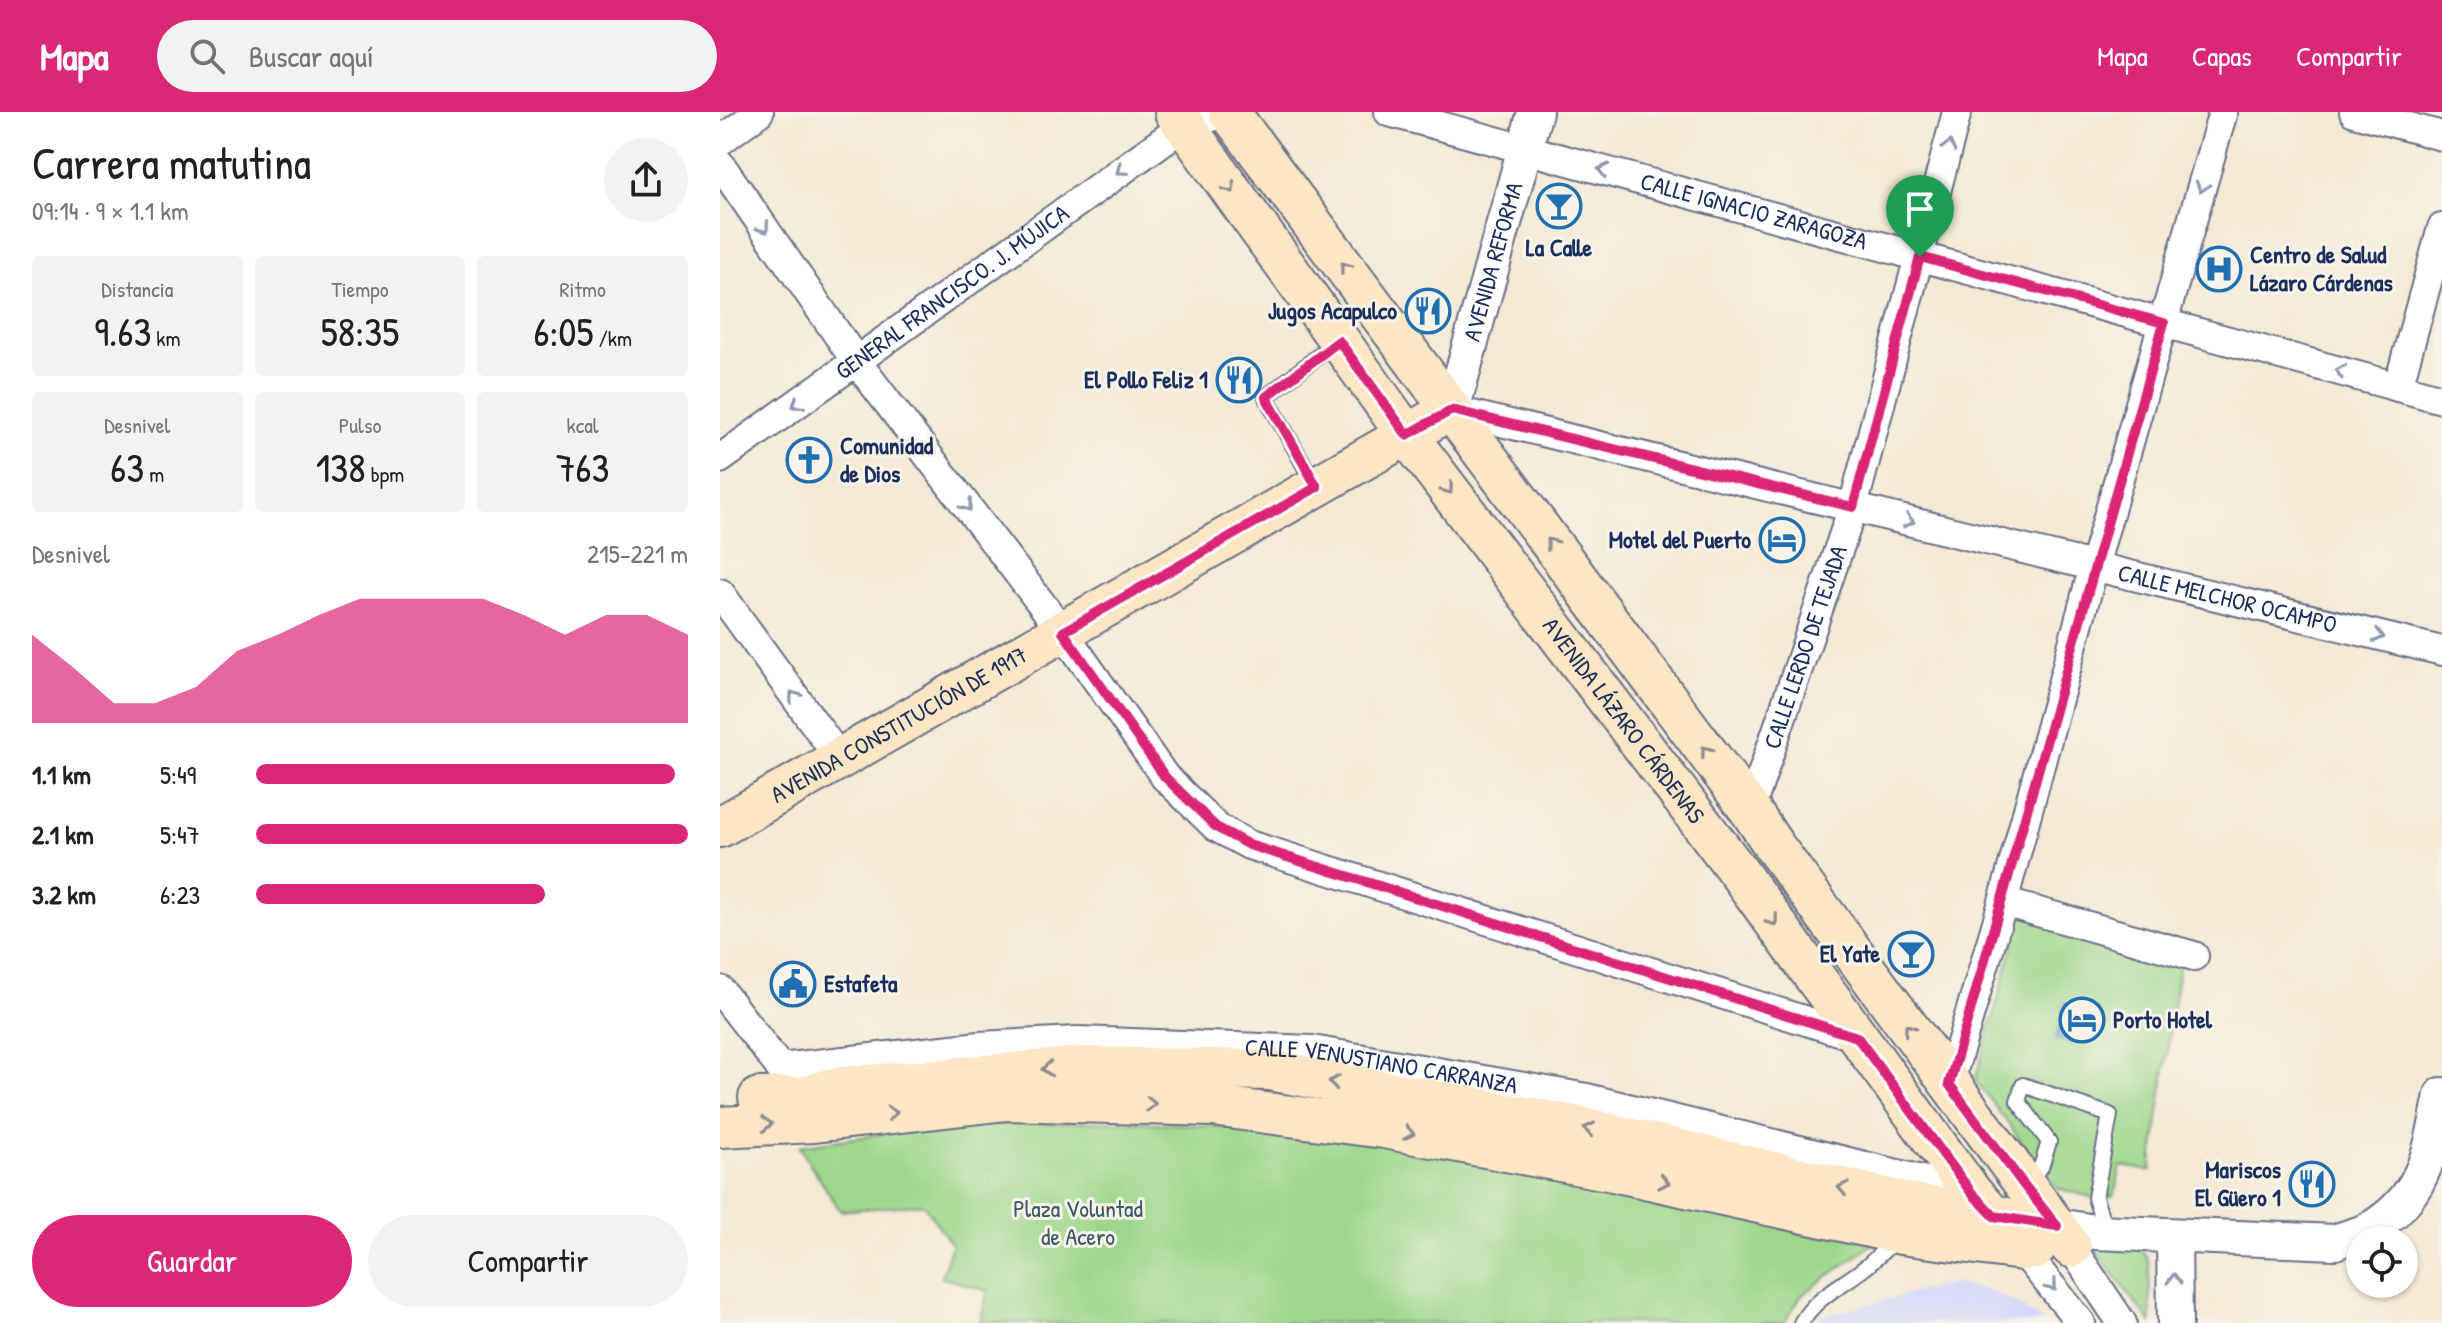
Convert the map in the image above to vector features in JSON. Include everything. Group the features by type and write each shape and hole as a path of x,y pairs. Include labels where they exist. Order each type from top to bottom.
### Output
{"main road":[{"name":"AVENIDA LÁZARO CÁRDENAS","path":"1229,112 1750,810 2023,1184 2082,1234"},
{"name":"AVENIDA LÁZARO CÁRDENAS","path":"1180,118 1407,435 1739,873 1983,1204 2022,1250"},
{"name":"AVENIDA CONSTITUCIÓN DE 1917","path":"720,827 1452,410"},
{"path":"1739,873 1774,846"},
{"path":"799,1096 1212,1106 1399,1131 1613,1171 1904,1218 2022,1250 2082,1234"},
{"name":"CALLE VENUSTIANO CARRANZA","path":"720,1100 799,1096"},
{"name":"CALLE VENUSTIANO CARRANZA","path":"720,1127 799,1096"},
{"path":"1904,1218 1983,1204 2082,1234"}],"street":[{"path":"720,141 759,112"},
{"name":"GENERAL FRANCISCO. J. MÚJICA","path":"720,459 1180,118 1229,112"},
{"name":"CALLE IGNACIO ZARAGOZA","path":"1389,112 2442,399"},
{"name":"AVENIDA REFORMA","path":"1452,410 1535,112"},
{"name":"CALLE LERDO DE TEJADA","path":"1750,810 1853,507 1957,112"},
{"path":"1949,1084 2003,902 2094,566 2223,112"},
{"path":"2354,112 2442,136"},
{"path":"720,164 856,361 1063,632 1165,777 1216,827 1249,845 1857,1037"},
{"path":"2398,387 2442,228"},
{"name":"CALLE MELCHOR OCAMPO","path":"1452,410 2442,651"},
{"path":"720,593 840,759"},
{"path":"2003,902 2194,956"},
{"path":"720,990 799,1096"},
{"name":"CALLE VENUSTIANO CARRANZA","path":"799,1096 980,1046 1078,1041 1312,1050 1587,1098 1983,1204"},
{"path":"2082,1234 2335,1242 2369,1229 2408,1200 2427,1161 2442,1095"},
{"name":"AVENIDA LÁZARO CÁRDENAS","path":"2082,1234 2122,1323"},
{"path":"2174,1236 2175,1323"},
{"name":"AVENIDA LÁZARO CÁRDENAS","path":"2022,1250 2081,1323"}],"lane":[{"path":"1317,487 1266,397 1339,341"},
{"path":"2023,1184 2041,1167 2049,1142 2018,1101 2023,1085 2110,1115 2095,1198 2082,1234"},
{"path":"1801,1323 1807,1312 1831,1289 1866,1266 1904,1218"}],"shaded area":[{"path":"1952,1283 1988,1290 2016,1303 2044,1323 1819,1323 1822,1316"}],"green space":[{"name":"Porto Hotel","path":"2023,912 2180,959 2151,1171 2121,1166 2114,1196 2095,1198 2057,1188 1975,1080"},
{"name":"Plaza Voluntad de Acero","path":"1122,1121 1334,1133 1878,1240 1801,1296 1784,1323 980,1323 988,1291 941,1277 952,1245 923,1204 840,1211 799,1146 936,1126"},
{"path":"2130,1243 2145,1254 2149,1264 2151,1323 2094,1249 2095,1244"}],"water":[{"path":"2066,1003 2085,1007 2075,1044 2056,1039"}],"place":[{"name":"La Calle","path":"1559,206"},
{"name":"Centro de Salud Lázaro Cárdenas","path":"2219,269"},
{"name":"Jugos Acapulco","path":"1428,311"},
{"name":"El Pollo Feliz 1","path":"1239,380"},
{"name":"Comunidad de Dios","path":"809,460"},
{"name":"Motel del Puerto","path":"1782,540"},
{"name":"El Yate","path":"1911,954"},
{"name":"Estafeta","path":"793,984"},
{"name":"Porto Hotel","path":"2082,1020"},
{"name":"Mariscos El Güero 1","path":"2312,1184"}],"route":[{"path":"1920,257 2164,323 2003,902 1949,1084 2057,1226 1994,1216 1971,1192 1857,1037 1249,845 1216,827 1165,777 1063,632 1317,487 1266,397 1339,341 1407,435 1452,410 1853,507 1920,257"}]}
